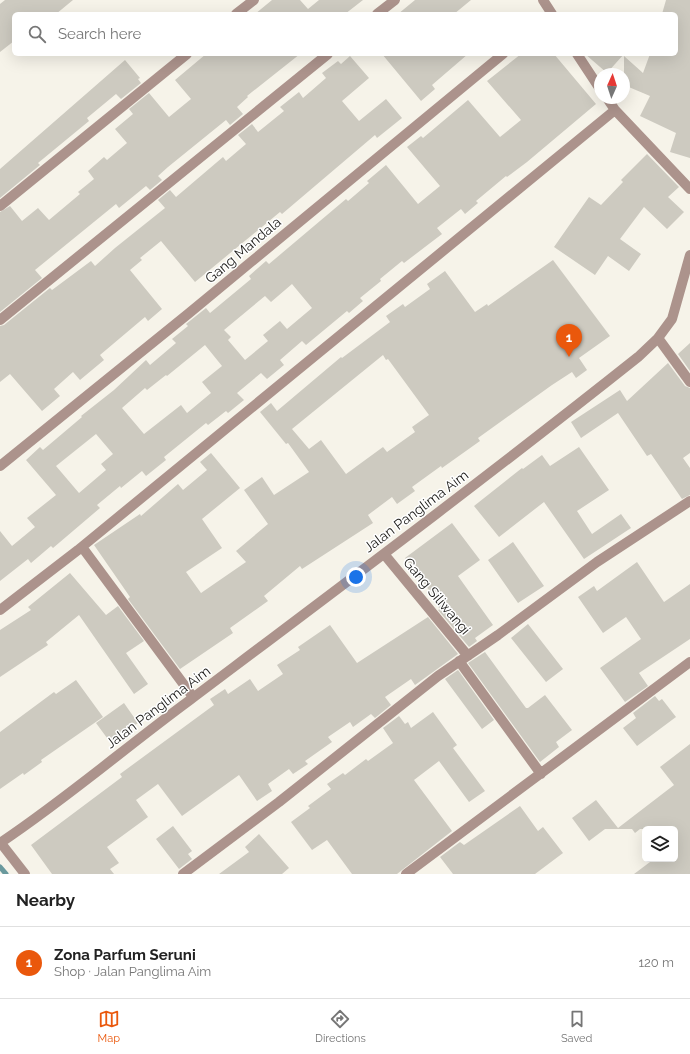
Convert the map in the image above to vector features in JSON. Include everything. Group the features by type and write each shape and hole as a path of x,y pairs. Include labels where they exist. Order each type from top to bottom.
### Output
{"street":[{"path":"239,12 254,0"},
{"path":"380,12 395,0"},
{"path":"543,0 550,12"},
{"path":"0,206 185,56"},
{"path":"0,320 326,56"},
{"name":"Gang Mandala","path":"0,466 188,314 501,56"},
{"path":"577,56 594,80"},
{"path":"611,104 690,189"},
{"path":"0,610 82,547 615,110"},
{"name":"Jalan Panglima Aim","path":"0,843 34,820 193,697 384,554 638,357 658,338 672,319 690,255"},
{"path":"658,338 690,382"},
{"path":"182,874 279,802 438,676 468,656 597,562 690,501"},
{"path":"82,547 193,697"},
{"name":"Gang Siliwangi","path":"384,554 468,656"},
{"path":"459,661 541,774"},
{"path":"406,874 690,662"},
{"path":"0,843 25,874"}],"building":[{"path":"5,0 73,0 58,12 12,12 12,43 0,52 0,4"},
{"path":"272,0 300,0 308,9 319,0 363,0 348,12 257,12"},
{"path":"415,0 471,0 456,12 400,12"},
{"path":"666,0 690,0 690,158 670,152 676,133 640,116 650,96 630,88 630,68 624,68 624,56 643,73 649,56 678,56 678,12 663,12"},
{"path":"204,56 297,56 247,96 248,97 237,107 243,114 230,125 226,120 158,176 162,180 150,190 146,186 119,208 116,204 35,270 42,278 0,312 0,212 10,206 22,221 38,208 49,220 80,194 78,192 94,179 88,171 104,157 107,160 127,143 115,129 133,114 129,109 149,93 169,117 191,99 175,80"},
{"path":"350,56 369,78 342,101 359,121 386,99 402,118 377,138 375,135 282,214 280,212 195,282 161,241 140,258 142,260 130,270 162,309 148,321 145,317 100,355 104,360 80,380 73,372 54,389 60,396 42,411 10,374 0,382 0,326 4,325 50,288 52,290 91,261 95,266 165,208 158,200 170,190 176,197 223,157 226,161 246,144 238,135 252,124 258,132 284,111 280,107 299,92 303,98 326,78 322,73 338,61 341,64"},
{"path":"384,56 466,56 432,85 435,89 421,101"},
{"path":"518,56 556,56 594,102 594,104 596,104 527,162 507,177 506,176 476,201 478,203 465,214 461,209 437,228 442,234 404,263 402,261 380,279 381,281 360,298 363,301 349,313 347,311 306,345 302,341 280,360 284,365 267,379 261,373 237,393 244,400 228,413 226,411 208,425 206,423 164,457 166,460 146,476 142,471 121,488 120,486 97,505 100,508 53,548 51,546 31,563 28,559 0,581 0,531 12,546 35,527 27,518 56,495 26,460 40,447 43,450 82,417 81,416 114,390 146,360 150,365 176,343 172,339 188,326 186,324 206,308 210,313 251,279 249,276 266,261 269,264 346,199 348,201 369,183 367,181 386,165 418,204 440,186 407,147 421,136 423,138 468,100 500,137 521,120 487,81","holes":["292,284 312,308 287,329 280,321 263,335 268,341 245,360 228,340 231,337 224,330 265,296 271,302","205,345 222,366 202,382 211,393 187,413 181,405 144,434 122,408 145,388 147,390 166,375 167,376","96,434 113,454 101,464 106,470 79,493 56,466"]},
{"path":"587,56 622,56 611,68 601,68"},
{"path":"125,60 140,78 138,79 141,83 121,99 116,94 87,118 89,121 38,163 40,165 0,198 0,169"},
{"path":"647,154 679,187 668,197 684,212 667,229 644,207 620,239 641,254 629,271 608,256 595,275 554,247 589,197 601,205 623,182 621,180"},
{"path":"553,260 610,336 579,358 587,370 576,378 572,372 552,385 478,438 480,441 412,487 415,491 397,504 392,497 368,515 373,523 302,569 300,566 264,596 268,601 230,628 233,633 180,669 128,599 130,597 94,545 140,514 141,516 178,484 183,490 207,470 200,462 211,453 240,488 202,519 222,548 186,572 201,593 246,562 236,551 268,524 244,490 262,477 274,495 309,472 288,443 286,444 260,412 271,403 277,411 341,357 342,358 390,322 386,316 403,304 405,307 430,289 427,284 445,271 475,312 487,304 488,306","holes":["383,355 386,360 388,359 429,415 412,427 415,432 387,452 383,447 346,474 321,440 309,449 292,429"]},
{"path":"690,343 690,371 678,354"},
{"path":"668,363 685,386 690,388 690,453 683,458 690,468 690,495 682,499 651,454 647,456 618,413 581,438 571,422 620,390 627,401"},
{"path":"579,447 609,490 577,511 592,534 621,514 631,528 584,559 544,502 499,537 474,506 522,468 523,469 542,455 550,466"},
{"path":"452,523 480,560 458,576 493,625 475,638 477,641 469,647 438,610 440,609 436,604 438,602 405,558"},
{"path":"513,542 544,586 518,603 488,560"},
{"path":"637,562 664,602 690,584 690,639 639,673 648,686 625,702 600,668 641,639 626,617 603,633 578,597 594,586 597,591"},
{"path":"70,573 106,615 118,606 144,641 126,653 148,684 134,694 79,615 46,642 48,645 0,677 0,630 31,610 28,607"},
{"path":"428,617 458,654 415,685 411,679 385,697 391,705 375,718 371,714 353,727 350,722 328,737 332,742 305,761 308,764 293,774 289,769 268,784 272,791 257,801 239,775 182,816 158,784 136,800 148,817 107,847 119,863 110,869 114,874 52,874 31,845 122,777 120,774 214,705 210,699 225,689 228,694 250,679 258,691 283,674 277,665 300,650 298,647 330,625 357,663"},
{"path":"528,624 563,669 546,682 511,638"},
{"path":"485,652 526,708 545,695 572,730 556,742 559,747 540,762 468,663"},
{"path":"458,670 494,720 482,729 445,679"},
{"path":"76,680 103,717 41,760 42,762 24,775 23,773 0,789 0,732 54,692 56,694"},
{"path":"655,696 659,701 662,699 676,717 637,746 623,728 636,718 633,713"},
{"path":"124,703 138,723 110,742 96,723"},
{"path":"433,712 457,745 453,748 485,791 469,802 439,761 414,780 452,831 397,874 352,874 327,840 312,850 291,822 310,808 308,806 331,789 327,784 343,773 345,775 366,759 368,761 393,743 383,728 399,716 405,724 408,722 411,728"},
{"path":"690,744 690,874 634,874 650,862 678,862 678,826 642,826 642,829 635,833 632,829 605,829 589,841 572,818 596,800 618,828 674,785 660,767"},
{"path":"520,806 538,831 543,827 563,853 535,874 453,874 440,857 460,842 464,845"},
{"path":"173,826 192,851 188,854 192,859 179,869 156,839"},
{"path":"259,834 289,868 282,874 219,874 249,852 245,847"}],"waterway":[{"path":"0,867 6,874"}],"place":[{"name":"Zona Parfum Seruni","path":"569,357"}]}
